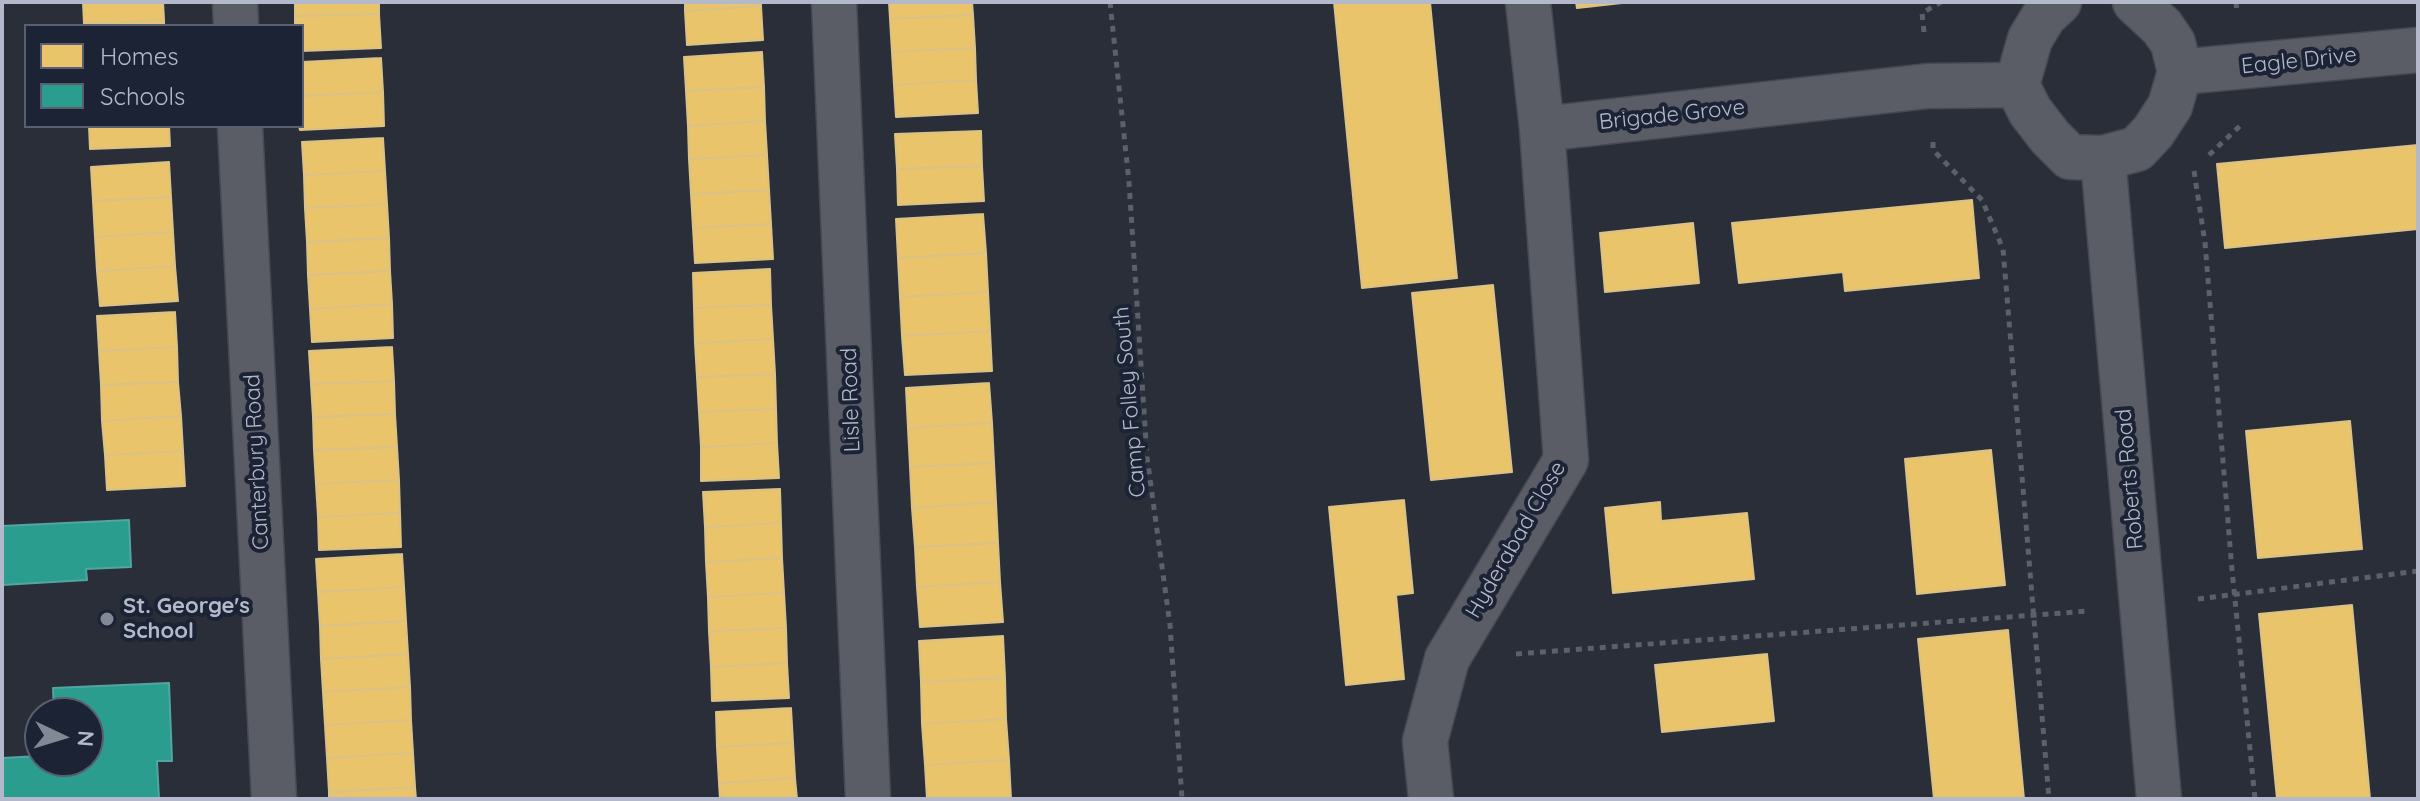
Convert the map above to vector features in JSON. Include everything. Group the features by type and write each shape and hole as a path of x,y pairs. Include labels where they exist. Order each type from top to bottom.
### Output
{"street":[{"path":"235,2 236,24"},
{"name":"Lisle Road","path":"834,2 868,799"},
{"path":"1528,2 1542,129"},
{"path":"2059,2 2044,16 2030,39 2017,85 2030,111 2070,157 2103,158 2137,149 2153,132 2170,106 2180,72 2173,43 2162,27 2135,2"},
{"name":"Eagle Drive","path":"2180,72 2418,50"},
{"path":"1928,86 2017,85"},
{"name":"Brigade Grove","path":"1542,129 1928,86"},
{"name":"Canterbury Road","path":"240,128 274,799"},
{"name":"Hyderabad Close","path":"1431,799 1425,741 1447,659 1566,460 1542,129"},
{"name":"Roberts Road","path":"2103,158 2159,799"}],"path":[{"name":"Camp Folley South","path":"1110,2 1129,182 1147,457 1170,625 1182,799"},
{"path":"1941,2 1922,13 1933,150 1982,200 2003,249 2049,799"},
{"path":"2236,2 2254,115 2223,139 2194,171 2205,243 2234,594 2255,799"},
{"path":"2141,607 2418,571"},
{"path":"1447,659 2033,616"}],"building: Homes":[{"path":"83,2 163,2 164,20 84,24"},
{"path":"295,2 379,2 379,14 295,16"},
{"path":"685,2 761,2 761,6 685,11"},
{"path":"889,2 972,2 973,15 890,19"},
{"path":"1334,2 1430,2 1457,278 1362,288"},
{"path":"1576,2 1631,2 1577,8"},
{"path":"761,6 763,40 687,45 685,11"},
{"path":"379,14 381,48 304,51 304,24 295,24 295,16"},
{"path":"973,15 975,48 892,52 890,19"},
{"path":"164,20 164,24 84,24"},
{"path":"975,48 976,80 894,85 892,52"},
{"path":"762,52 764,87 686,91 684,57"},
{"path":"381,58 383,92 304,96 304,62"},
{"path":"976,80 978,113 896,117 894,85"},
{"path":"764,87 765,121 688,126 686,91"},
{"path":"383,92 384,126 300,130 304,128 304,96"},
{"path":"765,121 767,155 689,159 688,126"},
{"path":"89,128 169,128 170,146 90,149"},
{"path":"981,131 982,166 897,169 895,134"},
{"path":"383,138 385,171 304,175 302,142"},
{"path":"2418,145 2418,229 2225,248 2217,164"},
{"path":"767,155 769,190 691,194 689,159"},
{"path":"169,162 171,197 93,201 91,167"},
{"path":"982,166 984,201 898,205 897,169"},
{"path":"385,171 387,204 305,208 304,175"},
{"path":"769,190 771,224 693,228 691,194"},
{"path":"171,197 173,232 95,237 93,201"},
{"path":"1972,200 1979,278 1845,291 1843,272 1739,283 1732,223"},
{"path":"387,204 389,238 307,242 305,208"},
{"path":"983,214 986,253 898,258 896,219"},
{"path":"1693,223 1699,283 1605,292 1600,233"},
{"path":"771,224 773,259 695,263 693,228"},
{"path":"173,232 175,266 97,271 95,237"},
{"path":"389,238 390,271 308,275 307,242"},
{"path":"986,253 988,292 900,297 898,258"},
{"path":"175,266 178,301 100,306 97,271"},
{"path":"770,269 771,305 694,308 693,273"},
{"path":"390,271 392,304 310,309 308,275"},
{"path":"1493,285 1512,472 1431,480 1412,293"},
{"path":"988,292 990,331 902,336 900,297"},
{"path":"392,304 393,338 312,342 310,309"},
{"path":"771,305 773,339 695,343 694,308"},
{"path":"175,312 177,347 99,351 97,316"},
{"path":"990,331 992,371 905,375 902,336"},
{"path":"773,339 775,374 697,377 695,343"},
{"path":"177,347 178,382 101,385 99,351"},
{"path":"392,347 394,381 311,384 309,351"},
{"path":"775,374 776,409 699,412 697,377"},
{"path":"394,381 395,414 313,417 311,384"},
{"path":"178,382 181,416 102,421 101,385"},
{"path":"989,383 992,423 908,428 906,388"},
{"path":"776,409 777,443 701,447 699,412"},
{"path":"395,414 397,447 314,450 313,417"},
{"path":"181,416 183,451 105,455 102,421"},
{"path":"2350,421 2362,549 2258,558 2246,431"},
{"path":"992,423 994,463 910,467 908,428"},
{"path":"777,443 779,478 701,481 701,447"},
{"path":"397,447 399,480 316,484 314,450"},
{"path":"1991,450 2005,585 1917,594 1905,459"},
{"path":"183,451 185,486 107,490 105,455"},
{"path":"994,463 996,502 912,508 910,467"},
{"path":"399,480 400,513 318,517 316,484"},
{"path":"780,489 781,523 705,527 703,492"},
{"path":"1404,500 1413,593 1396,595 1404,679 1346,685 1329,507"},
{"path":"996,502 998,543 915,547 912,508"},
{"path":"1660,502 1661,521 1747,513 1754,579 1613,593 1605,508"},
{"path":"400,513 401,547 319,550 318,517"},
{"path":"781,523 782,558 706,562 705,527"},
{"path":"998,543 1000,582 917,587 915,547"},
{"path":"402,554 404,587 318,592 316,559"},
{"path":"782,558 784,593 708,597 706,562"},
{"path":"1000,582 1003,622 920,627 917,587"},
{"path":"404,587 406,621 320,626 318,592"},
{"path":"784,593 786,628 709,631 708,597"},
{"path":"2352,605 2370,799 2277,799 2259,614"},
{"path":"406,621 408,654 321,659 320,626"},
{"path":"786,628 787,663 711,667 709,631"},
{"path":"2008,630 2024,799 1934,799 1918,639"},
{"path":"1003,636 1005,678 921,682 919,641"},
{"path":"408,654 410,687 323,692 321,659"},
{"path":"1767,654 1774,721 1662,732 1655,665"},
{"path":"787,663 789,698 712,701 711,667"},
{"path":"1005,678 1006,719 922,724 921,682"},
{"path":"410,687 411,720 325,725 323,692"},
{"path":"791,708 793,743 717,747 716,712"},
{"path":"1006,719 1009,760 925,765 922,724"},
{"path":"411,720 413,753 327,758 325,725"},
{"path":"793,743 795,778 719,783 717,747"},
{"path":"413,753 415,787 329,792 327,758"},
{"path":"1009,760 1011,799 927,799 925,765"},
{"path":"795,778 797,799 720,799 719,783"},
{"path":"415,787 416,799 329,799 329,792"}],"building: Schools":[{"path":"129,520 131,567 86,569 87,580 2,585 2,526"},
{"path":"169,683 172,761 157,761 159,799 2,799 2,758 24,757 24,777 104,777 104,697 53,697 53,688"}],"place":[{"name":"St. George's School","path":"107,619"}]}
